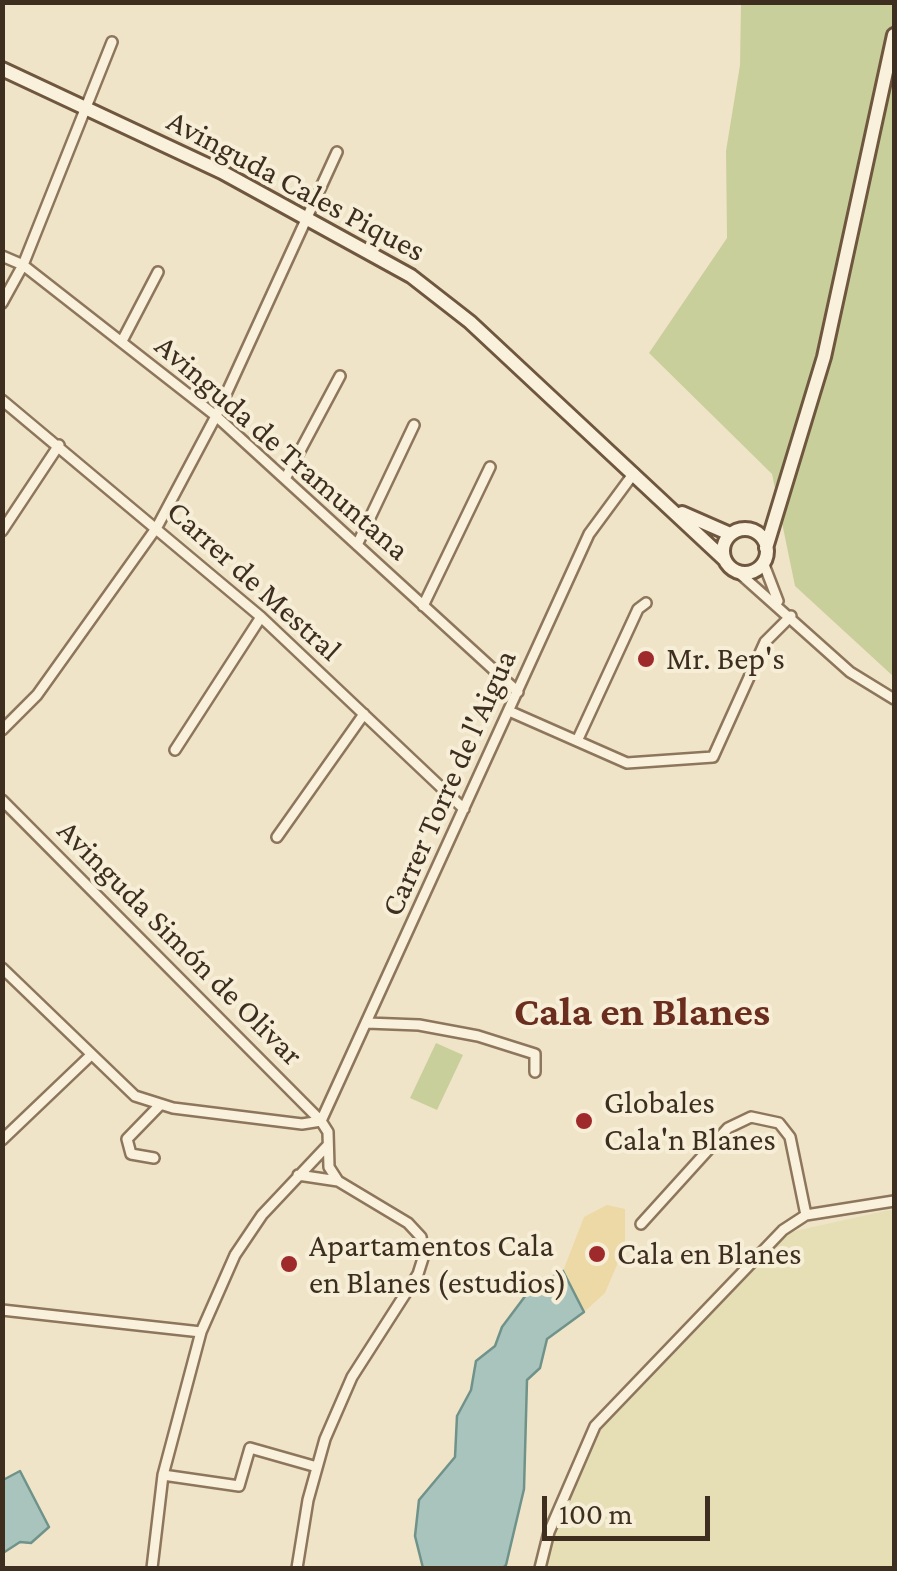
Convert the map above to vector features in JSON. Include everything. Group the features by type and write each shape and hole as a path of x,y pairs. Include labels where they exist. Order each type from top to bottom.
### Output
{"street":[{"path":"738,572 748,572 765,555 824,357 894,35"},
{"path":"2,303 23,266 112,42"},
{"name":"Avinguda Cales Piques","path":"2,69 308,217 411,276 470,322 724,559"},
{"path":"2,730 38,695 158,527 216,416 338,152"},
{"name":"Avinguda de Tramuntana","path":"2,256 23,266 216,416 518,692"},
{"path":"122,341 158,272"},
{"path":"285,479 340,376"},
{"name":"Carrer de Mestral","path":"2,400 261,617 464,810"},
{"path":"357,545 414,425"},
{"path":"2,531 59,445"},
{"path":"423,606 490,467"},
{"name":"Carrer Torre de l'Aigua","path":"321,1121 589,534 634,473"},
{"path":"779,498 756,522 724,543 724,559 850,672 894,699"},
{"name":"Avinguda Cales Piques","path":"673,508 736,532"},
{"path":"736,532 757,532 781,608"},
{"path":"577,741 638,608 646,604"},
{"path":"509,710 627,763 713,758 765,642 790,616"},
{"path":"174,750 261,617"},
{"path":"277,837 364,714"},
{"name":"Avinguda Simón de Olivar","path":"2,800 321,1121"},
{"path":"2,968 135,1096 160,1105 302,1124 321,1121 328,1132 329,1167 338,1181"},
{"path":"367,1023 419,1026 478,1036 535,1054 535,1072"},
{"path":"2,1140 90,1056"},
{"path":"154,1158 130,1154 127,1139 160,1105"},
{"path":"641,1224 728,1128 751,1117 779,1123 790,1137 806,1215"},
{"path":"152,1568 163,1475 201,1332 235,1255 262,1215 327,1146"},
{"path":"297,1568 316,1467 352,1377 411,1286 424,1255 421,1237 408,1223 338,1181 298,1175"},
{"path":"540,1568 549,1532 595,1426 783,1230 806,1215 894,1201"},
{"path":"2,1310 201,1332"},
{"path":"163,1475 239,1486 250,1448 316,1467"}],"shaded area":[{"path":"894,1209 894,1568 545,1568 555,1527 591,1440 786,1233"}],"green space":[{"path":"741,3 894,3 894,677 795,586 772,474 649,353 727,238 726,151 740,65"},
{"path":"436,1043 463,1055 437,1110 410,1098"}],"sand":[{"name":"Cala en Blanes","path":"607,1205 625,1209 625,1246 605,1293 584,1312 563,1271 584,1217"}],"water":[{"path":"563,1271 584,1312 547,1339 540,1368 527,1380 524,1489 506,1565 423,1568 415,1536 419,1500 455,1457 457,1416 471,1390 476,1361 495,1346 502,1327 532,1287"},
{"path":"20,1471 49,1527 31,1543 20,1542 3,1553 3,1480"}],"place":[{"name":"Mr. Bep's","path":"646,659"},
{"name":"Globales Cala'n Blanes","path":"584,1121"},
{"name":"Cala en Blanes","path":"597,1254"},
{"name":"Apartamentos Cala en Blanes (estudios)","path":"289,1264"}],"district":[{"name":"Cala en Blanes","path":"642,1012"}]}
